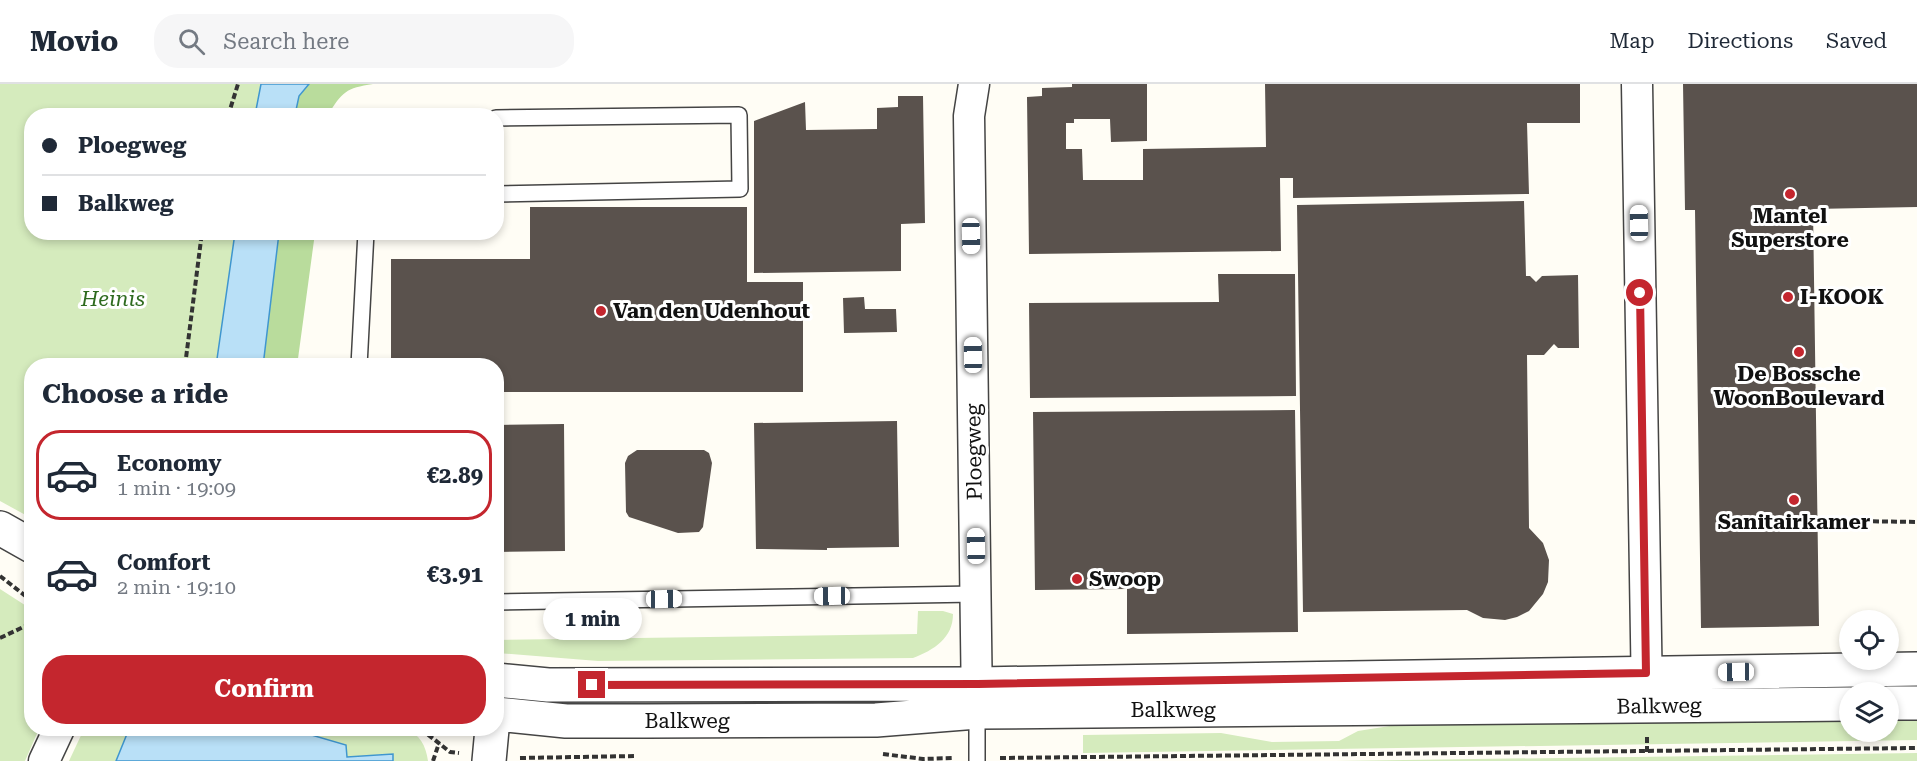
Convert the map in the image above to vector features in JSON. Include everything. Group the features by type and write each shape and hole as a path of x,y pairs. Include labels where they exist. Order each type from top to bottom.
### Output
{"street":[{"name":"Ploegweg","path":"974,84 969,116 977,698"},
{"path":"1637,84 1647,707"},
{"path":"0,528 24,542"},
{"name":"Balkweg","path":"504,715 566,721 876,720 977,698 1646,673 1917,669"},
{"name":"Balkweg","path":"504,684 977,698 1647,707 1839,704"},
{"path":"1899,703 1917,703"},
{"path":"44,761 55,736"}],"lane":[{"path":"504,118 739,115 740,189 504,194"},
{"path":"359,358 366,240"},
{"path":"504,602 976,594"},
{"path":"977,698 977,759"}],"path":[{"path":"230,108 237,84"},
{"path":"186,358 201,240"},
{"path":"1855,521 1917,522"},
{"path":"0,576 24,595"},
{"path":"0,638 24,627"},
{"name":"Balkweg","path":"430,736 450,752 490,749 535,759 644,756"},
{"path":"433,761 439,743"},
{"path":"882,754 923,759 977,759 1917,748"}],"green space":[{"name":"Heinis","path":"0,84 266,84 257,108 24,108 24,240 235,240 218,358 24,358 24,514 0,501"},
{"path":"309,84 373,84 346,92 332,108 297,108 299,96"},
{"path":"278,240 314,240 298,358 264,358"},
{"path":"0,589 24,604 24,736 36,736 25,761 0,761"},
{"path":"918,611 943,611 953,614 950,630 941,642 913,658 598,661 504,654 504,640 917,634"},
{"path":"1917,712 1917,740 1899,740 1899,713"},
{"path":"1839,714 1839,741 1083,753 1083,735 1221,733 1272,742 1339,741 1358,731 1415,722"},
{"path":"81,736 126,736 116,761 69,761"},
{"path":"305,736 417,736 426,750 428,761 393,761 392,754 347,757"},
{"path":"1917,753 1917,761 1335,761"}],"water":[{"path":"261,84 309,84 299,96 296,108 256,108"},
{"path":"234,240 278,240 264,358 217,358"},
{"path":"126,736 315,736 346,745 347,757 393,754 393,761 116,761"}],"building":[{"path":"1072,84 1147,84 1147,141 1111,142 1110,119 1074,119 1074,123 1066,123 1066,149 1082,149 1083,180 1143,180 1143,149 1266,147 1265,84 1580,84 1580,123 1527,123 1529,194 1293,198 1293,178 1280,178 1281,251 1029,254 1027,97 1042,96 1042,88 1072,87"},
{"path":"1683,84 1917,84 1917,207 1813,209 1819,626 1701,628 1695,210 1685,210"},
{"path":"898,96 923,96 925,223 901,224 901,271 754,273 754,121 805,102 806,130 877,129 877,108 898,107"},
{"path":"1524,201 1526,276 1530,276 1536,282 1542,276 1578,275 1579,348 1558,348 1554,344 1544,355 1527,355 1529,528 1543,543 1549,560 1548,582 1543,594 1529,611 1505,620 1483,618 1467,610 1303,612 1297,205"},
{"path":"530,207 747,207 747,282 803,282 803,392 504,392 504,358 391,358 391,259 530,259"},
{"path":"1218,274 1295,274 1296,396 1030,398 1029,303 1219,302"},
{"path":"864,297 865,309 896,309 897,332 844,333 843,298"},
{"path":"1295,410 1298,632 1127,634 1127,589 1035,590 1033,412"},
{"path":"897,421 899,547 827,548 827,550 756,549 754,423"},
{"path":"564,424 565,551 504,552 504,425"},
{"path":"637,450 704,450 709,453 712,463 703,527 699,532 678,533 629,517 626,512 625,463 628,456"}],"place":[{"name":"Mantel Superstore","path":"1790,194"},
{"name":"I-KOOK","path":"1788,297"},
{"name":"Van den Udenhout","path":"601,311"},
{"name":"De Bossche WoonBoulevard","path":"1799,352"},
{"name":"Sanitairkamer","path":"1794,500"},
{"name":"Swoop","path":"1077,579"}],"route":[{"path":"592,685 978,684 1646,673 1640,293"}]}
